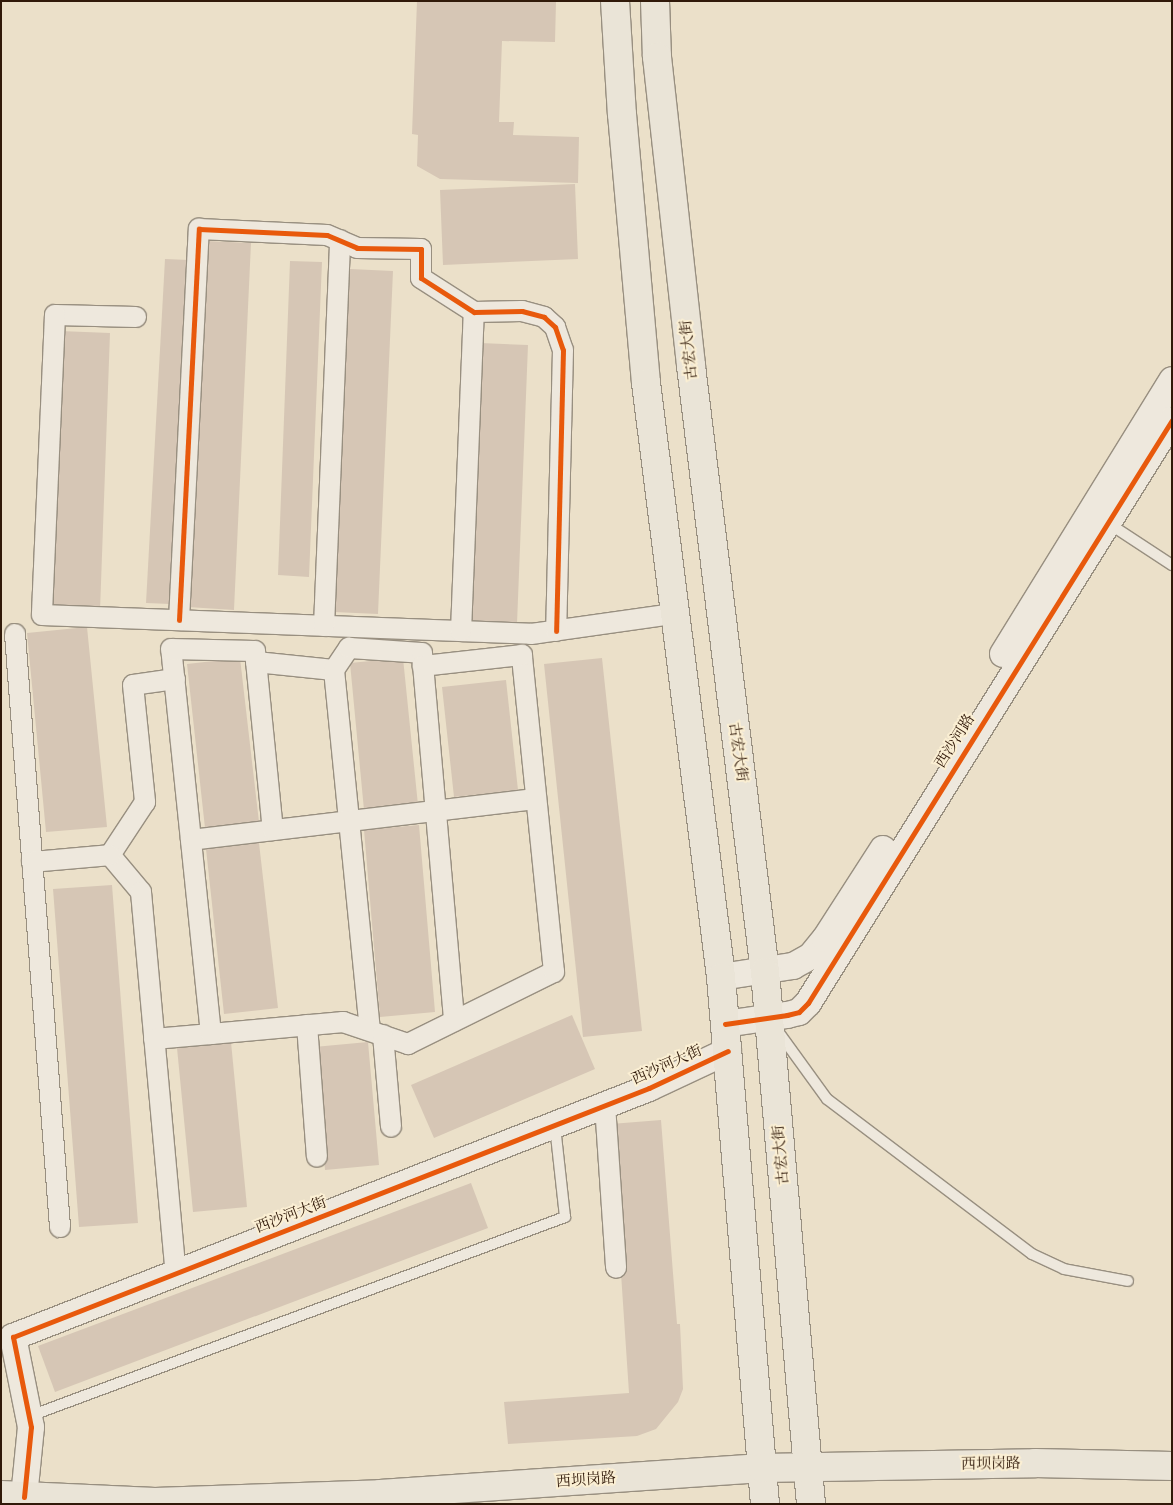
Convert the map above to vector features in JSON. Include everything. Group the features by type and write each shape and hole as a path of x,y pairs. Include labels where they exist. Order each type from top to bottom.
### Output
{"main road":[{"path":"615,1 622,114 646,383 721,978 765,1504"},
{"name":"古宏大街","path":"655,1 657,56 691,366 765,972 811,1504"},
{"name":"西坝岗路","path":"13,1496 155,1502 380,1494 762,1468 1035,1463 1172,1466"}],"street":[{"path":"179,620 198,229 327,234 356,248 421,249 421,278 474,312 522,311 544,317 561,338 563,365 556,631"},
{"path":"324,626 340,240"},
{"path":"461,631 474,312"},
{"path":"136,317 54,315 42,614 531,634 674,614"},
{"name":"西沙河路","path":"725,1024 769,1019 799,1012 824,981 1099,517 1172,380"},
{"name":"西沙河路","path":"721,978 793,966 811,956 825,939 1099,517 1172,420"},
{"path":"15,634 60,1227"},
{"path":"391,1127 376,1032 350,821 334,670 349,648 422,653 454,1021"},
{"path":"211,1034 171,649 255,651 273,830"},
{"path":"154,1039 343,1022 408,1044 554,972 522,655 423,666"},
{"path":"256,662 334,670"},
{"path":"110,855 145,802 132,685 174,679"},
{"path":"191,840 536,799"},
{"path":"32,862 110,855"},
{"path":"110,855 141,892 176,1273"},
{"path":"306,1025 317,1157"},
{"name":"西沙河大街","path":"13,1496 31,1427 13,1337 605,1105 728,1051"},
{"path":"605,1105 616,1268"}],"lane":[{"path":"1099,517 1172,565"},
{"path":"769,1019 826,1099 1032,1254 1064,1269 1128,1281"},
{"path":"29,1416 564,1217 554,1125"}],"building":[{"path":"417,1 556,2 555,42 502,41 499,122 514,122 513,135 579,137 578,183 440,179 417,166 418,135 412,134"},
{"path":"575,184 578,259 443,265 440,190"},
{"path":"205,241 251,243 234,610 188,607"},
{"path":"165,259 189,260 170,604 146,603"},
{"path":"290,261 322,262 309,577 278,575"},
{"path":"350,269 393,271 378,614 334,612"},
{"path":"60,331 110,333 100,611 50,609"},
{"path":"480,343 528,345 517,624 469,622"},
{"path":"87,627 107,827 46,832 27,633"},
{"path":"240,658 259,822 205,828 187,664"},
{"path":"403,658 418,805 364,810 350,663"},
{"path":"602,658 642,1031 583,1037 544,664"},
{"path":"506,680 518,790 454,797 442,687"},
{"path":"419,825 435,1012 380,1017 364,830"},
{"path":"259,843 278,1008 224,1014 206,849"},
{"path":"112,885 138,1223 79,1227 53,889"},
{"path":"572,1015 595,1069 434,1138 411,1085"},
{"path":"231,1042 247,1207 193,1212 177,1048"},
{"path":"368,1042 379,1165 325,1170 314,1047"},
{"path":"661,1120 677,1324 680,1324 683,1389 678,1402 656,1429 637,1436 508,1444 504,1402 629,1393 611,1124"},
{"path":"471,1183 488,1228 55,1392 38,1346"}],"cycle path":[{"path":"179,620 199,229 327,235 357,248 421,249 421,278 474,312 522,311 544,317 555,327 563,350 556,631"},
{"path":"725,1024 799,1012 808,1003 1172,420"},
{"path":"24,1497 31,1427 13,1337 649,1088 728,1051"}]}
